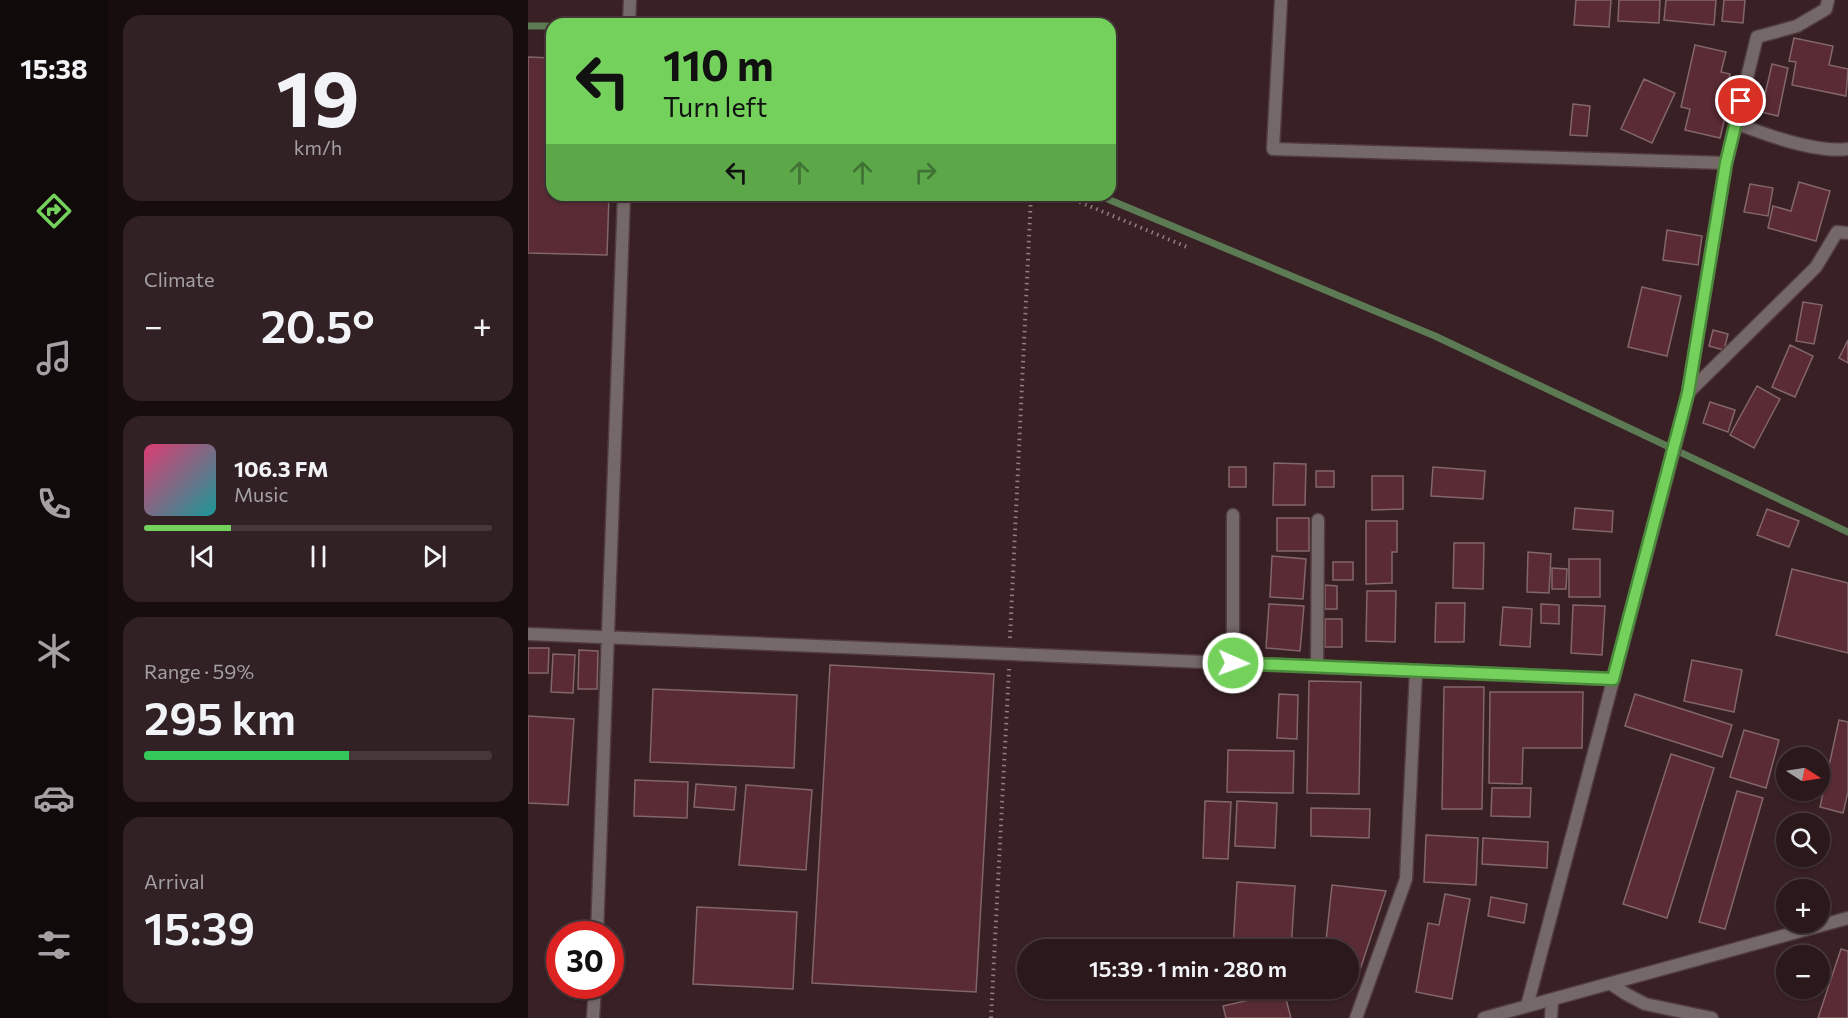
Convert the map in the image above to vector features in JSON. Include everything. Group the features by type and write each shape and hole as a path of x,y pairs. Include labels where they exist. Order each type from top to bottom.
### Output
{"street":[{"path":"629,18 630,0"},
{"path":"1281,0 1273,149 1726,163"},
{"path":"1527,1006 1688,393 1726,163 1756,37 1797,26 1826,9 1828,0"},
{"path":"1736,123 1770,136 1810,146 1848,149"},
{"path":"598,921 624,201"},
{"path":"1688,393 1816,267 1837,232 1848,233"},
{"path":"1233,515 1233,663"},
{"path":"1317,666 1318,520"},
{"path":"528,634 1613,679"},
{"path":"1356,1018 1406,879 1416,670"},
{"path":"1484,1018 1848,918"},
{"path":"1611,984 1644,1004 1712,1018"},
{"path":"593,1018 594,999"},
{"path":"1551,1018 1552,1000"}],"path":[{"path":"991,1018 1031,201"},
{"path":"1077,201 1187,247"}],"building":[{"path":"1576,0 1611,0 1609,27 1574,25"},
{"path":"1619,0 1660,0 1659,23 1618,21"},
{"path":"1666,0 1716,0 1714,25 1664,20"},
{"path":"1724,0 1745,0 1743,23 1722,21"},
{"path":"1794,38 1833,46 1829,65 1848,69 1846,96 1792,85 1796,62 1789,61"},
{"path":"1695,45 1726,52 1721,72 1730,74 1722,108 1727,109 1720,138 1685,130 1690,109 1681,107"},
{"path":"528,57 546,58 546,201 609,201 607,255 528,253"},
{"path":"1772,64 1788,68 1778,116 1761,112"},
{"path":"1644,79 1675,93 1652,143 1621,129"},
{"path":"1573,104 1590,106 1587,136 1570,135"},
{"path":"1799,182 1830,191 1816,241 1768,228 1773,206 1791,211"},
{"path":"1750,184 1773,188 1768,216 1744,212"},
{"path":"1667,230 1702,236 1698,265 1663,260"},
{"path":"1642,287 1681,296 1667,356 1628,347"},
{"path":"1803,302 1822,305 1814,344 1796,341"},
{"path":"1713,330 1728,334 1724,350 1709,346"},
{"path":"1848,340 1848,363 1839,358"},
{"path":"1790,345 1813,356 1795,397 1772,387"},
{"path":"1757,386 1780,399 1754,448 1730,435"},
{"path":"1710,402 1735,410 1728,432 1703,423"},
{"path":"1274,463 1306,464 1305,505 1273,505"},
{"path":"1229,467 1246,467 1246,487 1229,487"},
{"path":"1433,467 1485,471 1483,499 1431,496"},
{"path":"1316,471 1334,471 1334,487 1316,487"},
{"path":"1372,476 1403,476 1403,509 1372,510"},
{"path":"1575,508 1613,511 1612,532 1573,529"},
{"path":"1767,509 1799,521 1789,547 1757,535"},
{"path":"1277,518 1309,518 1309,551 1277,551"},
{"path":"1366,521 1397,521 1397,552 1392,552 1392,583 1366,584"},
{"path":"1454,543 1484,543 1483,589 1453,588"},
{"path":"1528,552 1551,554 1549,593 1527,592"},
{"path":"1272,556 1306,559 1303,599 1270,597"},
{"path":"1569,559 1600,559 1600,597 1569,597"},
{"path":"1333,562 1353,562 1353,580 1333,580"},
{"path":"1552,568 1567,569 1566,589 1552,589"},
{"path":"1792,569 1848,583 1848,653 1776,635"},
{"path":"1325,585 1337,586 1337,609 1325,609"},
{"path":"1367,591 1396,591 1395,642 1366,641"},
{"path":"1436,603 1465,603 1464,642 1435,642"},
{"path":"1269,604 1304,606 1300,651 1266,648"},
{"path":"1541,604 1559,605 1559,624 1541,623"},
{"path":"1573,605 1605,606 1602,655 1571,653"},
{"path":"1503,607 1532,609 1530,647 1500,645"},
{"path":"1325,619 1342,619 1342,647 1325,647"},
{"path":"528,648 549,648 548,673 528,673"},
{"path":"579,650 598,651 597,689 578,689"},
{"path":"553,654 575,655 573,693 551,692"},
{"path":"1692,660 1742,670 1734,712 1684,701"},
{"path":"830,665 994,674 976,992 812,983"},
{"path":"1309,681 1361,682 1359,794 1307,793"},
{"path":"1444,687 1484,687 1482,809 1442,809"},
{"path":"653,689 797,695 794,768 650,762"},
{"path":"1490,692 1583,692 1582,748 1523,748 1522,784 1489,783"},
{"path":"1279,694 1298,695 1297,739 1277,738"},
{"path":"1635,694 1732,725 1722,757 1625,726"},
{"path":"528,716 574,719 568,805 528,803"},
{"path":"1839,720 1848,722 1848,792 1843,813 1820,807 1821,801 1830,801 1830,761"},
{"path":"1744,730 1779,740 1766,788 1730,777"},
{"path":"1228,750 1294,751 1293,793 1227,792"},
{"path":"1671,754 1714,768 1667,918 1623,904"},
{"path":"635,780 688,782 687,818 634,816"},
{"path":"696,784 736,787 734,810 694,807"},
{"path":"746,785 812,790 806,870 739,865"},
{"path":"1492,788 1531,788 1530,817 1491,816"},
{"path":"1737,791 1763,798 1725,929 1699,922"},
{"path":"1205,801 1231,802 1228,859 1203,858"},
{"path":"1237,801 1277,803 1275,848 1235,846"},
{"path":"1311,808 1370,809 1369,838 1311,836"},
{"path":"1426,835 1478,838 1476,885 1424,882"},
{"path":"1483,838 1548,842 1547,868 1482,864"},
{"path":"1237,882 1295,886 1292,939 1233,939"},
{"path":"1332,885 1386,891 1359,973 1359,939 1326,939"},
{"path":"1445,894 1470,899 1452,999 1416,992 1428,923 1439,925"},
{"path":"1491,897 1527,904 1524,923 1488,916"},
{"path":"697,907 797,912 793,989 693,984"},
{"path":"1841,949 1848,951 1848,1018 1818,1018 1824,999 1830,999 1830,982"},
{"path":"1254,999 1286,999 1291,1018 1226,1018 1223,1006"}],"waterway":[{"path":"528,26 546,26"},
{"path":"1112,201 1435,336 1848,532"}],"route":[{"path":"1233,663 1613,679 1688,393 1726,163 1741,101"}]}
